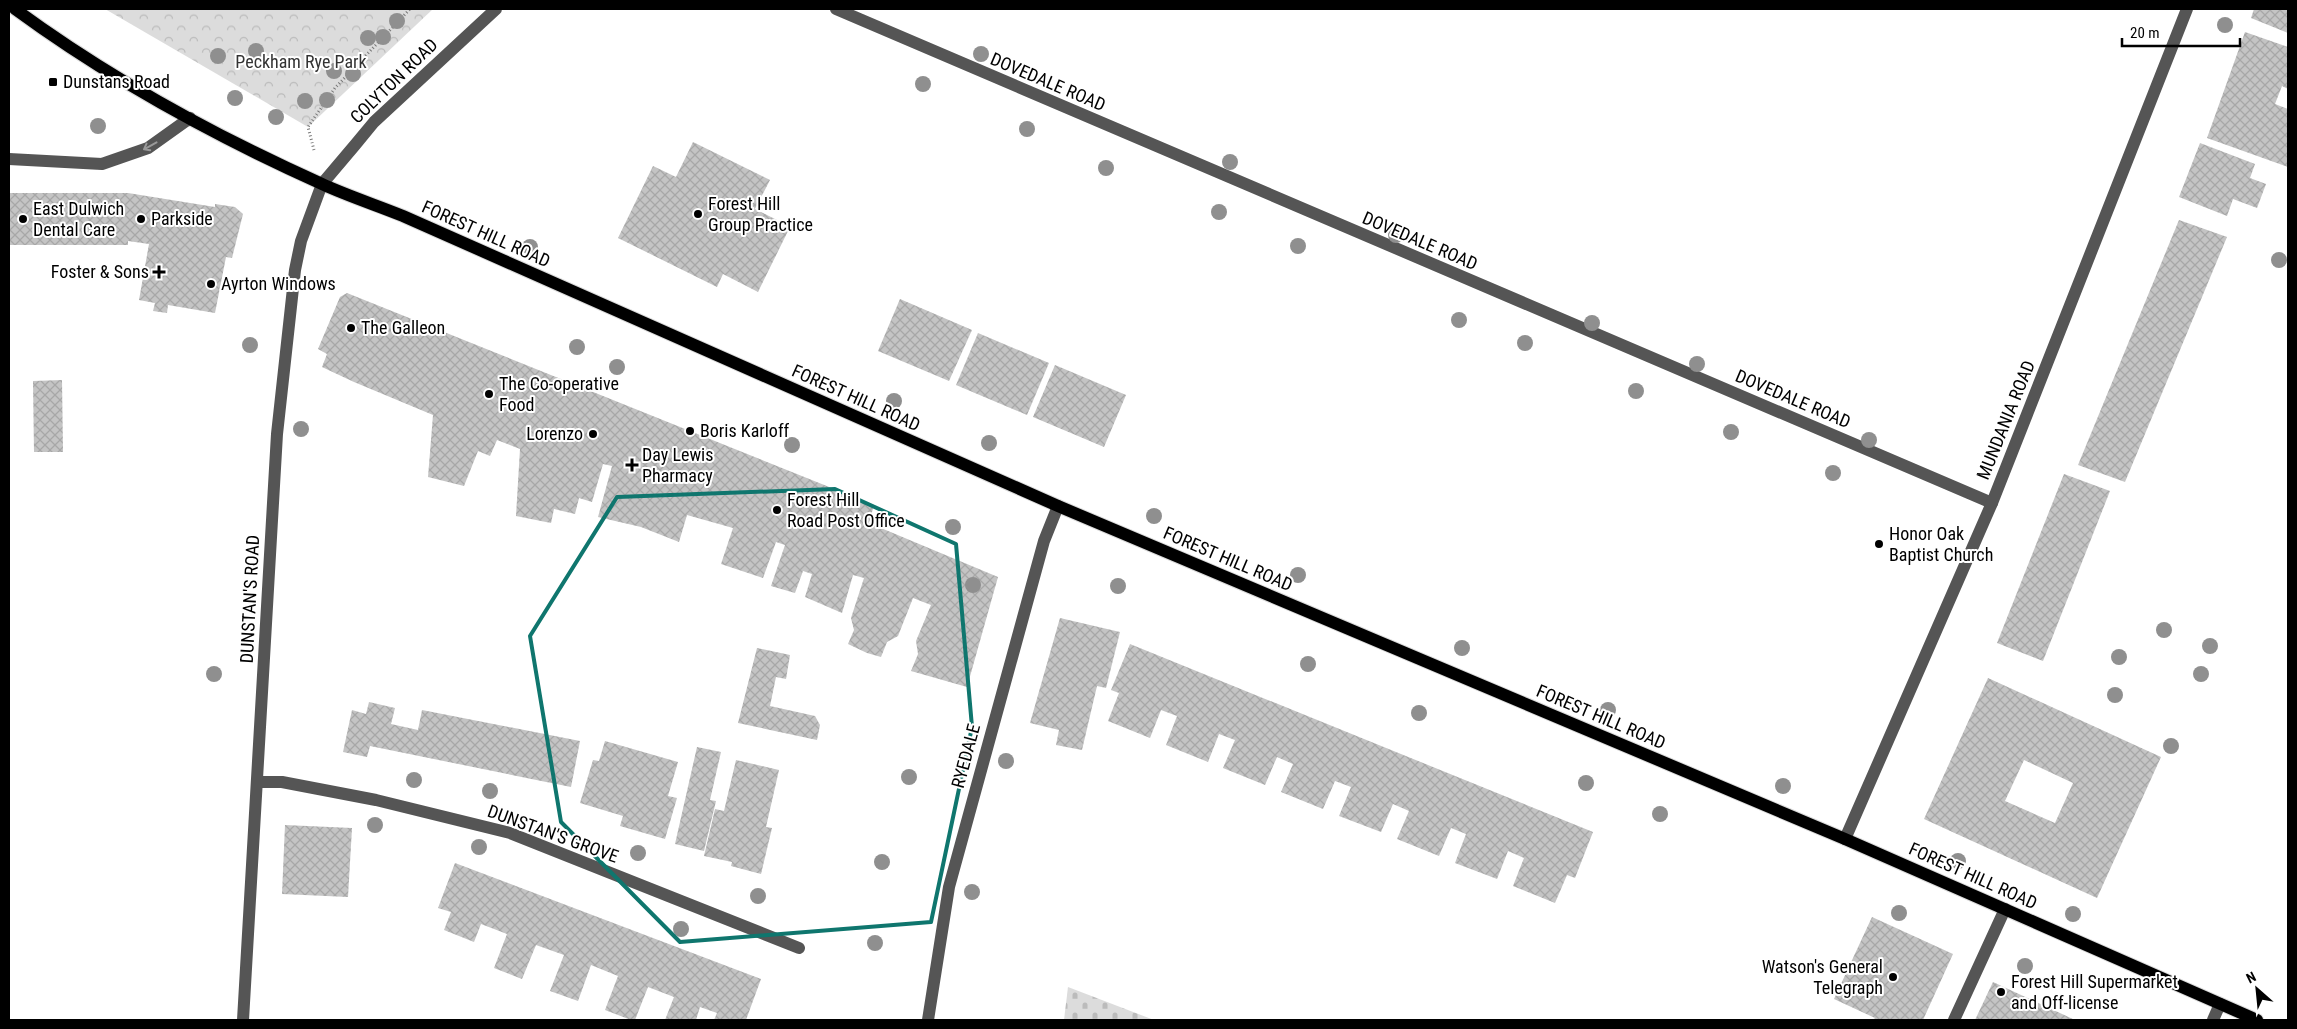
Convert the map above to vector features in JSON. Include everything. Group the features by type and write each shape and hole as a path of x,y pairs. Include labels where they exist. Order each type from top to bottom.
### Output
{"main road":[{"name":"FOREST HILL ROAD","path":"15,9 61,43 190,118 322,184 403,216 1058,506 1845,839 2257,1020"}],"street":[{"name":"COLYTON ROAD","path":"322,184 374,122 496,9"},
{"name":"DOVEDALE ROAD","path":"836,9 1992,503"},
{"name":"MUNDANIA ROAD","path":"1845,839 1992,503 2187,9"},
{"path":"9,159 102,164 148,148 190,118"},
{"name":"DUNSTAN'S ROAD","path":"243,1020 279,415 295,270 301,241 322,184"},
{"name":"RYEDALE","path":"928,1020 949,887 1042,550 1058,506"},
{"name":"DUNSTAN'S GROVE","path":"257,782 282,782 348,795 510,833 799,948"},
{"path":"1954,1020 2005,909"},
{"path":"2213,1020 2220,1004"}],"path":[{"path":"322,184 308,127 335,88 410,9"}],"highlighted area":[{"path":"835,489 956,544 972,727 931,922 680,942 561,822 530,636 617,497"}],"green space":[{"name":"Peckham Rye Park","path":"105,9 433,9 308,127"},
{"path":"1068,987 1154,1020 1064,1020"}],"building":[{"path":"2254,9 2288,9 2288,33 2251,18"},
{"path":"2245,32 2288,47 2288,89 2282,86 2275,104 2288,109 2288,167 2207,138"},
{"name":"Forest Hill Group Practice","path":"693,142 770,180 755,209 777,220 775,225 788,231 758,292 723,274 717,287 618,238 653,166 676,177"},
{"path":"2200,143 2255,164 2250,178 2266,184 2257,208 2233,199 2227,216 2179,197"},
{"path":"9,193 128,193 215,207 215,204 235,207 243,214 232,258 226,257 215,313 168,305 167,313 153,311 155,303 139,300 149,244 128,241 128,245 9,245"},
{"path":"2179,220 2227,237 2125,482 2078,465"},
{"path":"347,293 874,505 869,523 998,577 967,687 911,671 918,654 916,641 931,605 913,598 898,636 887,642 881,657 848,644 854,630 851,618 864,578 853,575 842,613 805,597 812,574 803,571 795,593 771,586 785,545 776,542 763,578 721,564 733,528 687,515 679,542 641,527 598,517 612,466 603,464 592,502 579,498 575,514 554,509 551,523 516,516 520,449 497,440 490,456 478,451 464,486 428,477 433,415 322,367 327,354 318,349 340,297"},
{"path":"900,299 972,330 949,381 878,351"},
{"path":"978,333 1049,363 1027,415 956,385"},
{"path":"1055,365 1126,395 1104,447 1033,417"},
{"path":"62,380 63,452 34,452 33,381"},
{"path":"2064,474 2110,491 2043,661 1997,643"},
{"path":"1060,618 1120,632 1106,688 1097,686 1082,750 1056,745 1059,730 1030,723"},
{"path":"1130,644 1593,832 1575,878 1567,875 1555,903 1513,886 1524,858 1508,851 1497,879 1455,863 1466,834 1451,828 1439,856 1397,839 1409,811 1393,804 1381,832 1339,816 1351,787 1335,781 1323,809 1281,792 1293,764 1277,757 1265,785 1223,768 1235,740 1219,734 1208,762 1166,745 1177,716 1161,710 1150,738 1108,721 1119,693 1111,690"},
{"path":"757,648 790,655 786,679 776,677 770,706 815,716 820,725 817,740 738,723"},
{"path":"1988,678 2161,757 2097,898 1924,819","holes":["2024,760 2073,783 2055,823 2005,801"]},
{"path":"369,702 395,708 391,724 418,730 422,710 580,741 571,787 370,746 367,757 343,752 352,710 366,714"},
{"path":"605,741 678,762 668,796 677,798 665,839 620,826 623,816 580,803 593,760 599,761"},
{"path":"697,747 721,752 710,800 716,801 704,851 675,844"},
{"path":"736,760 779,770 766,827 772,828 761,874 731,866 732,862 704,856 715,809 724,811"},
{"path":"285,825 352,828 348,897 282,894"},
{"path":"455,863 761,979 746,1020 714,1020 717,1013 700,1007 696,1020 665,1020 674,997 648,987 635,1020 631,1020 605,1010 618,976 591,965 578,1001 550,991 564,955 536,945 522,979 494,968 507,934 481,924 474,942 444,930 451,912 438,908"},
{"name":"Watson's General Telegraph","path":"1872,917 1953,954 1923,1020 1873,1020 1875,1018 1834,999"},
{"name":"Forest Hill Supermarket and Off-license","path":"1993,982 2075,1020 1975,1020"}],"place":[{"name":"Dunstans Road","path":"53,82"},
{"name":"Forest Hill Group Practice","path":"698,214"},
{"name":"East Dulwich Dental Care","path":"23,219"},
{"name":"Parkside","path":"141,219"},
{"name":"Foster & Sons","path":"159,272"},
{"name":"Ayrton Windows","path":"211,284"},
{"name":"The Galleon","path":"351,328"},
{"name":"The Co-operative Food","path":"489,394"},
{"name":"Boris Karloff","path":"690,431"},
{"name":"Lorenzo","path":"593,434"},
{"name":"Day Lewis Pharmacy","path":"632,465"},
{"name":"Forest Hill Road Post Office","path":"777,510"},
{"name":"Honor Oak Baptist Church","path":"1879,544"},
{"name":"Watson's General Telegraph","path":"1893,977"},
{"name":"Forest Hill Supermarket and Off-license","path":"2001,992"}]}
